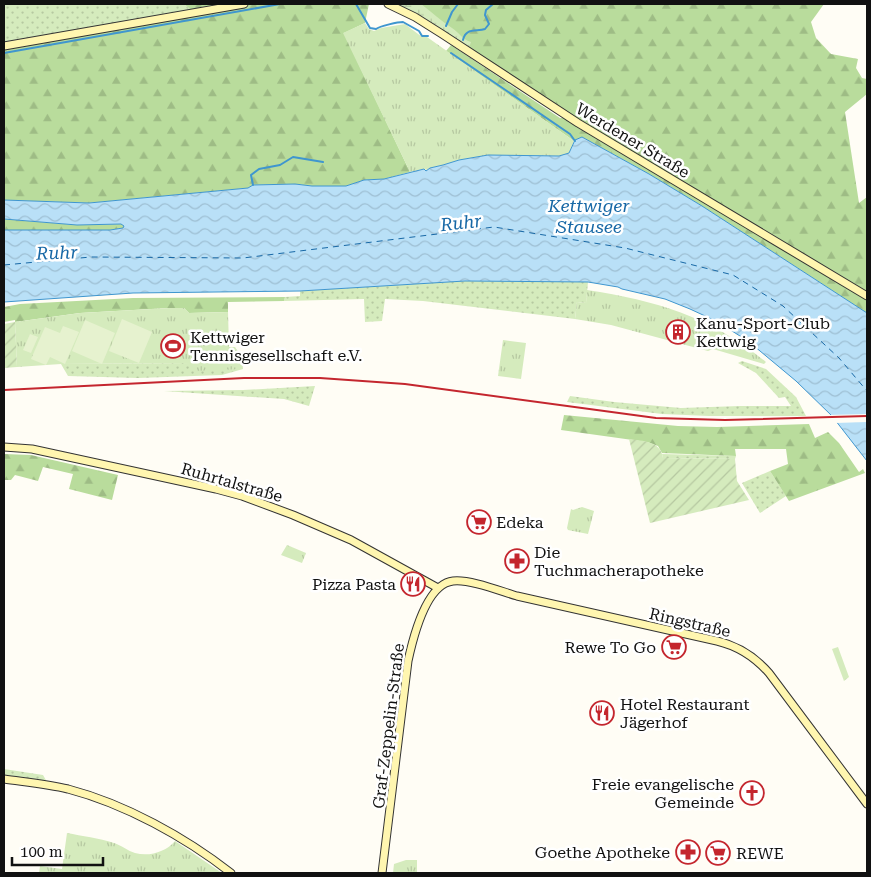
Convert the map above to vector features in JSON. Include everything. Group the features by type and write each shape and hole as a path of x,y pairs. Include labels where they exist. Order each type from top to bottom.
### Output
{"main road":[{"path":"4,46 244,4"},
{"name":"Werdener Straße","path":"388,4 442,34 551,106 867,296"},
{"name":"Ruhrtalstraße","path":"4,447 49,452 242,496 293,514 351,540 438,588"},
{"name":"Ringstraße","path":"438,588 448,582 467,583 589,613 717,641 741,650 769,673 867,804"},
{"name":"Graf-Zeppelin-Straße","path":"382,873 408,661 413,638 429,600 438,588"},
{"path":"4,779 68,789 117,806 172,834 231,873"}],"green space":[{"path":"4,4 184,4 191,10 4,42"},
{"path":"184,4 369,4 365,23 344,33 410,172 384,179 364,180 347,186 253,185 248,188 89,203 4,200 4,49 191,10"},
{"path":"393,4 421,4 463,38 471,42 469,48"},
{"path":"394,4 824,4 811,22 816,38 831,54 858,59 856,68 862,78 867,79 867,94 845,112 859,203 867,197 867,295 565,113"},
{"path":"365,23 369,29 374,31 405,24 422,37 427,37 574,141 569,153 559,156 488,155 459,160 427,170 410,172 343,33"},
{"path":"451,45 560,118 576,125 867,298 867,313 702,206 649,174 582,137 574,141 446,51"},
{"path":"4,219 77,225 122,224 124,228 110,230 4,230"},
{"path":"465,281 588,282 586,303 577,302 575,319 423,301 385,299 382,321 365,322 364,299 284,301 285,297 300,296 300,291"},
{"path":"587,290 637,299 682,313 724,333 766,362 764,364 713,349 708,351 611,325 575,319 577,302 586,303"},
{"path":"285,297 284,301 228,302 228,312 189,313 184,308 169,308 80,313 4,322 4,307 20,304 133,298"},
{"name":"Kettwiger Tennisgesellschaft e.V.","path":"184,308 189,313 228,312 229,347 235,347 242,357 243,369 191,371 191,363 61,364 17,367 15,322 80,313"},
{"path":"122,319 152,332 139,363 109,351"},
{"path":"85,320 115,333 102,364 72,351"},
{"path":"15,322 17,367 4,368 4,324"},
{"path":"63,326 79,332 65,364 50,357 46,365 31,359 45,327 60,333"},
{"path":"30,334 38,337 31,353 23,350"},
{"path":"503,340 526,343 521,379 498,376"},
{"path":"742,361 766,369 796,397 806,416 662,414 567,402 570,396 681,408 791,406 785,397 779,398 756,373 738,363"},
{"path":"191,363 243,369 222,375 138,378 68,376 61,364"},
{"path":"315,386 309,406 284,399 164,391 243,390"},
{"path":"564,415 678,426 717,427 809,424 815,438 828,432 839,443 859,472 863,469 865,473 789,501 770,471 788,464 786,449 735,449 736,456 662,453 658,446 647,442 561,430"},
{"path":"629,439 645,441 655,445 662,452 663,458 735,459 737,481 749,500 650,523"},
{"path":"4,454 31,455 118,475 112,500 69,489 73,474 43,467 38,481 15,475 11,480 4,480"},
{"path":"662,454 736,456 735,459 663,458"},
{"path":"770,471 786,496 760,513 742,483"},
{"path":"582,507 594,511 588,534 568,530 567,528 571,509"},
{"path":"287,545 306,553 302,563 281,555"},
{"path":"838,647 849,677 844,681 832,649"},
{"path":"4,769 43,775 47,782 4,776"},
{"path":"67,833 108,841 140,854 162,851 175,841 222,873 39,873 40,866 62,869"},
{"path":"406,860 417,860 417,873 393,873 394,864"}],"water":[{"name":"Kettwiger Stausee","path":"582,137 702,206 867,313 867,461 832,416 796,381 748,341 716,321 690,309 665,299 618,287 588,282 465,281 300,291 133,293 4,302 4,230 110,230 123,228 124,226 121,224 77,225 4,219 4,200 89,203 248,188 253,185 346,186 364,180 384,179 424,169 426,171 430,168 459,160 488,155 559,156 569,153 575,140"}],"pier":[{"path":"867,414 867,422 835,423 828,415"}],"waterway":[{"path":"4,53 280,4"},
{"path":"356,4 370,28 376,29 389,24 403,22 419,31 422,36 428,36"},
{"path":"446,26 458,4"},
{"path":"463,40 467,33 485,29 489,24 485,15 486,10 493,4"},
{"path":"451,53 570,134 575,141"},
{"path":"253,185 251,175 259,169 280,165 293,157 323,162"}],"ferry route":[{"path":"4,265 91,257 243,258 494,227 625,248 733,275 783,306 839,358 867,391"}],"railway":[{"path":"4,390 244,378 320,378 405,384 656,418 725,420 867,416"}],"place":[{"name":"Kanu-Sport-Club Kettwig","path":"678,332"},
{"name":"Kettwiger Tennisgesellschaft e.V.","path":"173,346"},
{"name":"Edeka","path":"479,522"},
{"name":"Die Tuchmacherapotheke","path":"517,561"},
{"name":"Pizza Pasta","path":"413,584"},
{"name":"Rewe To Go","path":"674,647"},
{"name":"Hotel Restaurant Jägerhof","path":"602,713"},
{"name":"Freie evangelische Gemeinde","path":"752,793"},
{"name":"Goethe Apotheke","path":"688,852"},
{"name":"REWE","path":"718,853"}],"water label":[{"name":"Ruhr","path":"461,223"},
{"name":"Ruhr","path":"57,253"}]}
